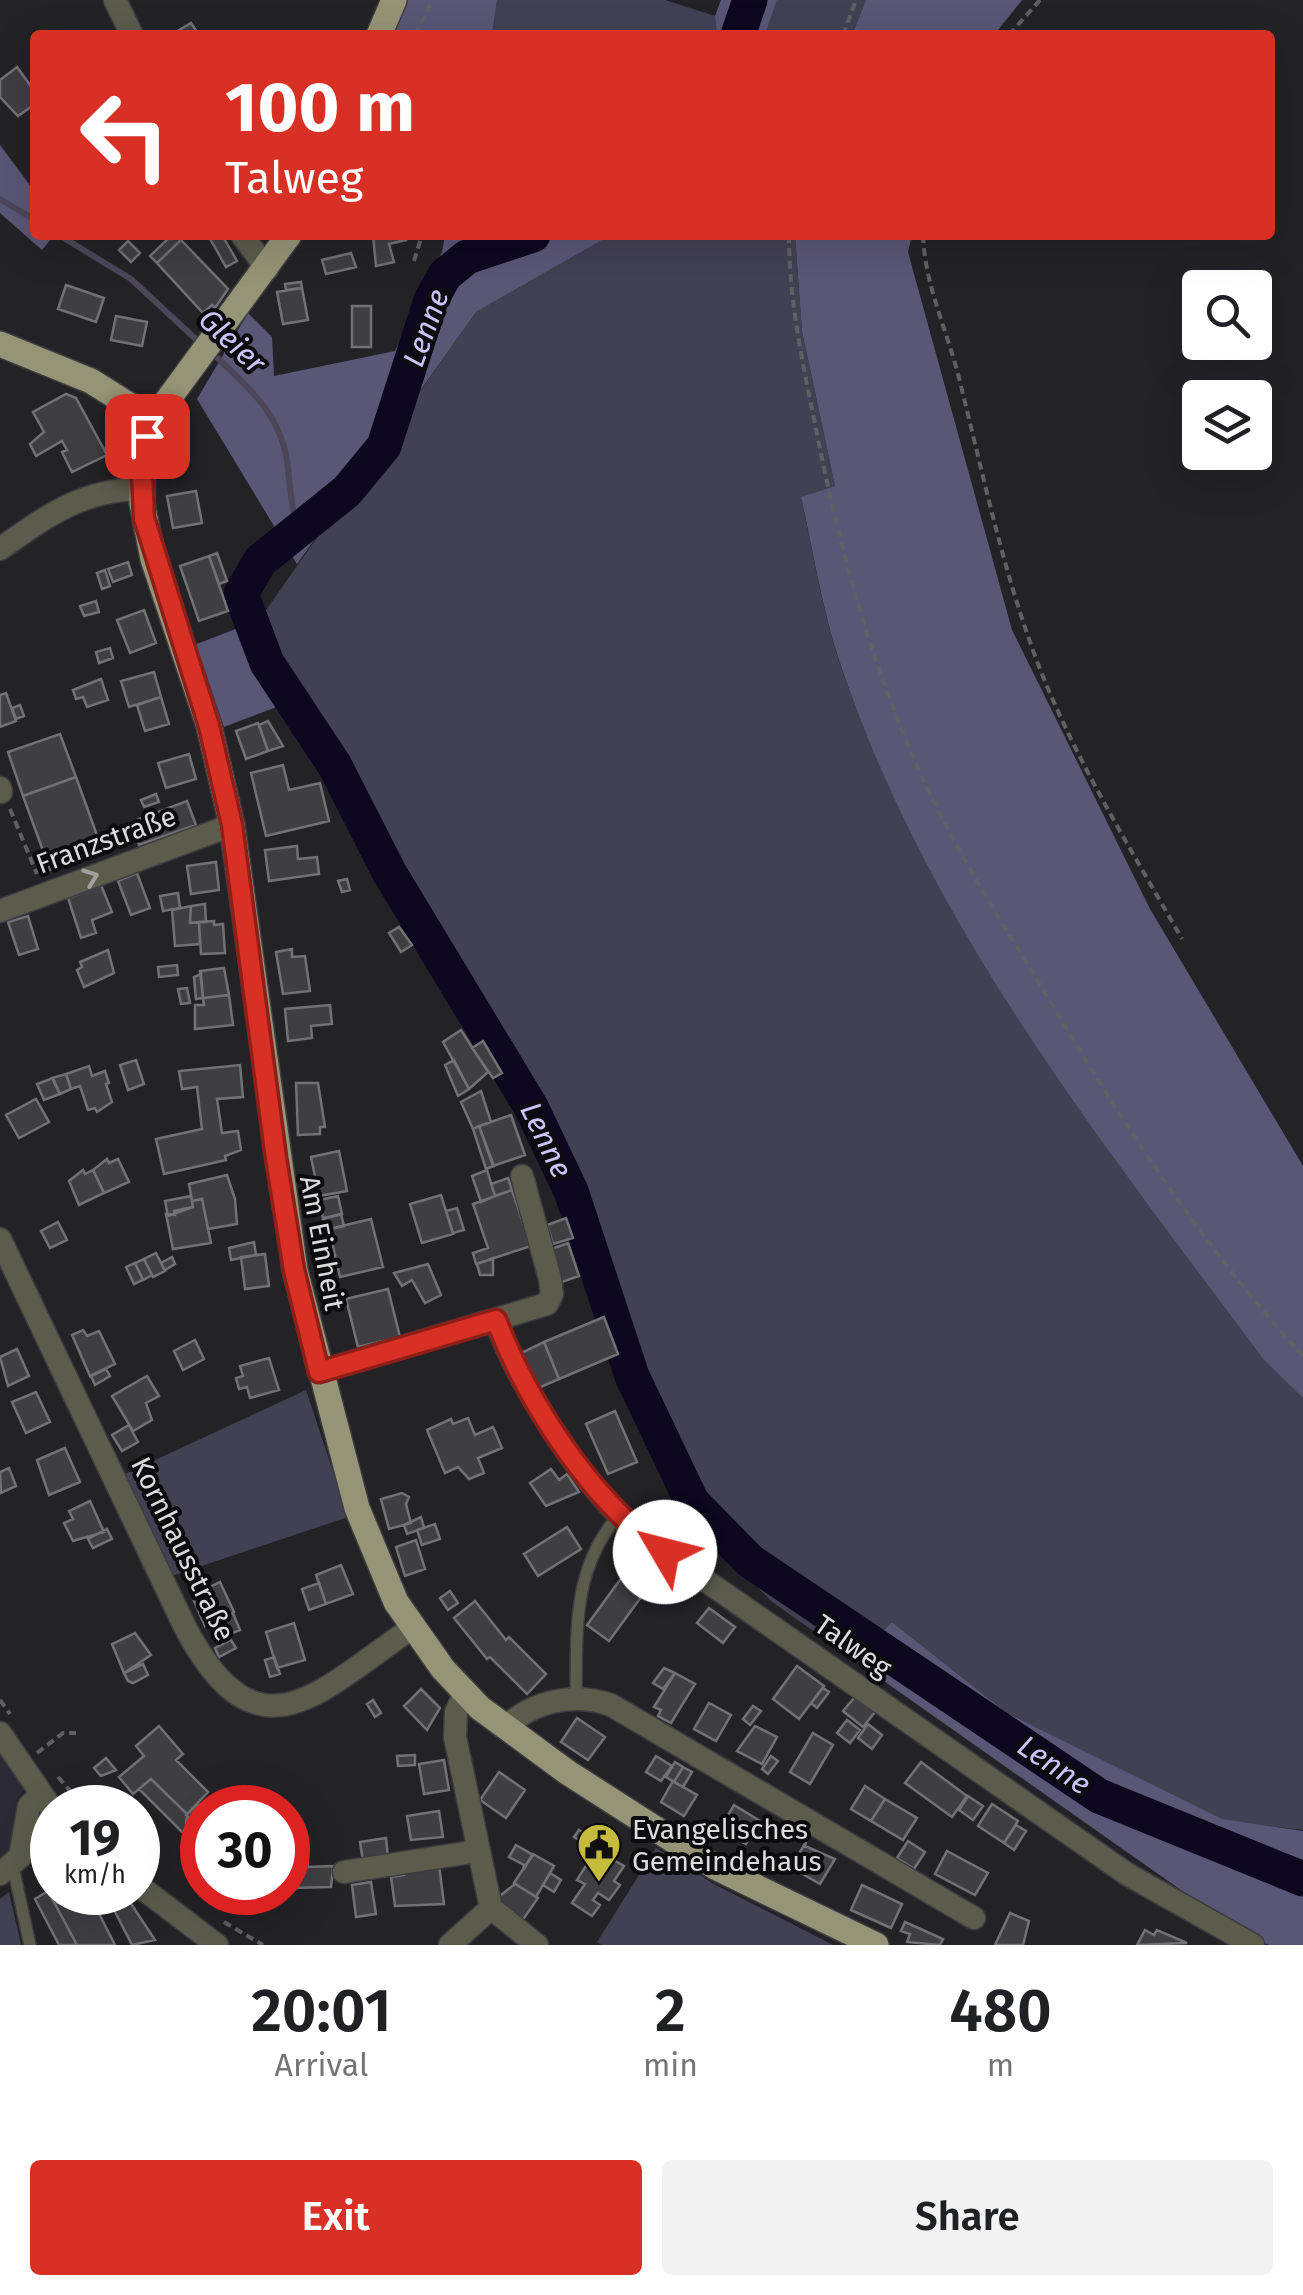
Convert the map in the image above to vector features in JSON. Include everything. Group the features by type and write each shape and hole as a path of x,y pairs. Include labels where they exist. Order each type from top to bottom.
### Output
{"main road":[{"path":"381,30 394,0"},
{"path":"0,344 91,381 153,420 224,330 286,240"},
{"name":"Am Einheit","path":"153,420 143,458 141,490 153,559 209,726 232,825 294,1270 319,1372 374,1558 412,1628 465,1694 506,1728 716,1867 876,1945"}],"street":[{"path":"116,0 130,30"},
{"path":"246,240 267,269"},
{"path":"0,549 71,502 115,489 141,490"},
{"name":"Franzstraße","path":"0,911 232,825"},
{"path":"319,1372 542,1307 552,1294 522,1176"},
{"name":"Kornhausstraße","path":"0,1239 185,1627 212,1675 226,1689 259,1704 295,1702 340,1681 412,1628"},
{"name":"Talweg","path":"496,1320 523,1385 618,1515 636,1532 1126,1874 1253,1945"},
{"path":"465,1694 456,1712 456,1737 491,1908 537,1945"},
{"path":"506,1728 532,1706 604,1702 974,1918"},
{"path":"0,1733 35,1785"},
{"path":"6,1871 25,1846 30,1806"},
{"path":"344,1872 478,1851"},
{"path":"160,1902 217,1945"},
{"path":"450,1945 491,1908"}],"lane":[{"path":"576,1701 580,1589 599,1542 618,1515"},
{"path":"6,1871 30,1945"}],"path":[{"path":"418,30 433,0"},
{"path":"845,30 856,0"},
{"path":"1013,30 1040,0"},
{"path":"414,262 421,240"},
{"path":"789,240 796,330 841,542 884,684 937,808 976,882 1110,1100 1196,1229 1303,1356"},
{"path":"924,240 932,296 956,364 992,514 1040,668 1068,735 1182,939"},
{"path":"1,790 45,894"},
{"path":"37,1753 57,1736 76,1733"}],"shaded area":[{"path":"403,0 497,0 493,30 391,30"},
{"path":"497,0 665,0 715,16 716,30 493,30"},
{"path":"721,0 777,0 767,30 716,30 715,16"},
{"path":"777,0 866,0 854,30 767,30"},
{"path":"866,0 1022,0 998,30 854,30"},
{"path":"0,145 30,185 30,239 0,213"},
{"path":"31,240 50,240 42,250"},
{"path":"444,240 602,240 476,312 297,564 197,399 248,313 272,337 274,376 395,351"},
{"path":"602,240 795,240 802,331 835,486 801,498 833,641 876,757 920,850 1024,1026 1081,1111 1264,1359 1303,1398 1303,1830 1222,1820 1007,1713 892,1622 854,1660 771,1601 682,1508 649,1427 576,1169 480,996 402,888 308,695 259,620 476,312"},
{"path":"795,240 911,240 908,252 1012,630 1150,909 1303,1166 1303,1398 1264,1360 1081,1112 969,939 919,850 876,757 839,660 823,600 801,497 835,486 802,331"},
{"path":"259,620 308,695 224,727 194,645"},
{"path":"306,1390 348,1517 172,1576 125,1474"},
{"path":"892,1622 1007,1713 1222,1819 1303,1831 1303,1945 1269,1945 1242,1933 854,1660"},
{"path":"0,1745 26,1788 17,1798 21,1846 0,1868"},
{"path":"656,1848 714,1884 833,1945 602,1945 597,1942"},
{"path":"9,1892 21,1945 0,1945 0,1899"}],"building":[{"path":"17,67 30,85 30,108 18,116 0,97 0,80"},
{"path":"167,240 181,240 157,263 150,256"},
{"path":"181,240 228,289 215,308 212,305 203,313 157,263"},
{"path":"211,240 225,240 237,261 226,267"},
{"path":"373,240 406,240 389,244 394,262 376,266"},
{"path":"128,241 140,253 131,262 119,250"},
{"path":"351,253 356,267 326,274 322,260"},
{"path":"301,282 302,288 286,290 285,284"},
{"path":"66,285 104,298 96,322 58,309"},
{"path":"302,288 308,320 283,324 277,292"},
{"path":"352,306 371,306 371,347 352,347"},
{"path":"116,316 147,322 142,346 111,340"},
{"path":"66,394 76,398 107,455 72,472 62,452 67,450 62,441 36,456 30,444 44,432 33,412"},
{"path":"196,491 202,523 173,528 167,496"},
{"path":"217,553 227,581 219,584 209,556"},
{"path":"209,556 228,611 199,621 180,566"},
{"path":"128,562 132,575 113,582 108,569"},
{"path":"105,570 110,586 102,589 97,573"},
{"path":"96,601 99,612 84,616 80,606"},
{"path":"144,610 156,643 130,653 117,620"},
{"path":"110,648 113,658 99,663 96,652"},
{"path":"154,672 161,697 129,707 121,681"},
{"path":"101,679 108,700 87,707 83,697 76,699 73,690"},
{"path":"6,693 16,721 0,727 0,695"},
{"path":"161,697 169,724 145,731 137,705"},
{"path":"20,705 24,716 16,719 12,708"},
{"path":"268,721 283,746 268,751 259,725"},
{"path":"258,723 268,751 246,759 236,731"},
{"path":"60,734 76,777 23,796 8,752"},
{"path":"189,754 196,779 166,788 158,763"},
{"path":"283,765 289,790 320,783 329,821 266,836 251,773"},
{"path":"76,777 103,852 50,870 23,796"},
{"path":"156,794 159,802 144,807 141,800"},
{"path":"187,801 196,825 139,845 131,822"},
{"path":"297,846 298,859 317,857 319,874 269,881 265,850"},
{"path":"216,862 219,890 191,894 187,866"},
{"path":"137,873 150,908 131,915 118,881"},
{"path":"347,879 350,890 342,892 338,881"},
{"path":"101,885 112,912 92,920 96,933 81,938 68,898"},
{"path":"178,893 180,908 163,911 160,896"},
{"path":"205,904 206,922 190,923 191,906"},
{"path":"191,906 190,923 199,922 200,944 175,946 172,910"},
{"path":"28,916 38,949 19,955 8,922"},
{"path":"214,921 214,925 223,924 225,953 201,954 199,922"},
{"path":"399,927 412,945 401,952 389,933"},
{"path":"292,949 292,957 305,956 310,991 283,994 276,952"},
{"path":"108,950 114,973 84,987 77,970 82,967 80,962"},
{"path":"177,965 178,975 159,977 158,967"},
{"path":"224,968 229,995 203,998 200,971"},
{"path":"201,974 203,998 196,999 194,977"},
{"path":"187,988 190,1003 181,1004 178,989"},
{"path":"229,995 233,1025 195,1029 195,1005 204,1005 203,998"},
{"path":"330,1005 332,1024 311,1026 312,1038 288,1041 285,1009"},
{"path":"461,1030 488,1072 469,1089 443,1042"},
{"path":"483,1041 502,1073 493,1078 472,1048"},
{"path":"136,1060 144,1084 128,1090 120,1065"},
{"path":"454,1060 469,1089 458,1096 445,1065"},
{"path":"240,1065 243,1097 217,1099 222,1133 238,1131 241,1150 225,1156 226,1160 164,1174 156,1139 202,1129 197,1087 182,1089 179,1071"},
{"path":"89,1066 92,1076 105,1071 109,1083 106,1084 112,1102 97,1112 95,1108 88,1110 80,1086 71,1089 66,1074"},
{"path":"66,1074 71,1089 60,1094 52,1078"},
{"path":"53,1078 60,1094 44,1100 37,1084"},
{"path":"296,1083 318,1083 325,1127 320,1127 320,1134 298,1135"},
{"path":"481,1091 491,1122 473,1129 461,1102"},
{"path":"36,1099 49,1122 19,1138 6,1115"},
{"path":"511,1115 525,1155 493,1166 479,1126"},
{"path":"479,1126 494,1166 486,1169 473,1129"},
{"path":"339,1151 347,1191 319,1196 311,1157"},
{"path":"107,1159 109,1163 118,1159 129,1182 104,1193 93,1170"},
{"path":"83,1170 85,1174 93,1170 104,1193 79,1205 69,1181"},
{"path":"487,1170 495,1196 481,1202 472,1176"},
{"path":"227,1175 235,1199 237,1224 208,1229 202,1199 192,1201 189,1184"},
{"path":"508,1178 512,1190 495,1196 491,1184"},
{"path":"512,1190 531,1246 476,1264 473,1253 488,1248 473,1204"},
{"path":"441,1195 453,1234 422,1243 410,1204"},
{"path":"191,1196 193,1207 168,1216 165,1201"},
{"path":"338,1196 342,1214 323,1219 320,1200"},
{"path":"202,1199 211,1243 173,1249 166,1214 175,1215 174,1211 193,1207 192,1201"},
{"path":"457,1208 464,1230 453,1233 446,1211"},
{"path":"341,1214 344,1226 327,1230 324,1218"},
{"path":"566,1218 573,1238 553,1244 547,1225"},
{"path":"371,1219 383,1267 340,1277 329,1229"},
{"path":"58,1222 67,1240 50,1248 41,1231"},
{"path":"254,1242 256,1255 231,1260 229,1248"},
{"path":"568,1243 579,1276 562,1282 551,1249"},
{"path":"156,1253 165,1271 153,1277 144,1259"},
{"path":"265,1254 269,1286 245,1289 241,1257"},
{"path":"172,1257 175,1264 165,1270 161,1263"},
{"path":"493,1258 493,1275 480,1275 477,1264"},
{"path":"144,1259 152,1275 143,1280 135,1263"},
{"path":"135,1263 143,1280 134,1284 126,1267"},
{"path":"428,1264 441,1295 425,1303 412,1280 402,1286 394,1273"},
{"path":"388,1289 400,1337 358,1347 346,1299"},
{"path":"604,1317 618,1354 559,1379 544,1342"},
{"path":"83,1330 87,1336 99,1331 115,1364 90,1376 72,1335"},
{"path":"195,1340 204,1359 183,1370 174,1351"},
{"path":"544,1342 559,1379 536,1389 521,1353"},
{"path":"17,1349 29,1376 8,1386 0,1357"},
{"path":"269,1358 279,1390 250,1398 247,1387 239,1389 236,1378 243,1376 240,1366"},
{"path":"106,1369 110,1376 95,1385 91,1376"},
{"path":"147,1376 159,1396 146,1403 152,1420 133,1431 112,1396"},
{"path":"36,1392 50,1422 26,1433 12,1402"},
{"path":"615,1411 637,1462 608,1474 586,1424"},
{"path":"468,1418 475,1435 493,1427 502,1448 478,1458 484,1473 469,1479 458,1467 445,1473 427,1430 451,1419 453,1424"},
{"path":"129,1425 138,1442 122,1451 112,1435"},
{"path":"65,1448 80,1482 49,1495 37,1460"},
{"path":"9,1468 16,1486 1,1493 0,1472"},
{"path":"551,1469 559,1480 567,1474 579,1492 546,1506 530,1483"},
{"path":"402,1493 409,1497 406,1504 411,1523 389,1529 381,1499"},
{"path":"90,1501 104,1532 73,1541 64,1523 73,1519 69,1511"},
{"path":"421,1517 424,1528 407,1534 404,1525"},
{"path":"435,1524 440,1539 422,1545 417,1530"},
{"path":"567,1527 581,1549 538,1576 524,1554"},
{"path":"107,1529 112,1539 93,1548 88,1539"},
{"path":"416,1540 425,1569 405,1576 396,1547"},
{"path":"341,1565 353,1594 326,1604 316,1575"},
{"path":"625,1573 647,1589 609,1641 587,1625"},
{"path":"220,1582 234,1612 205,1626 194,1601 204,1597 202,1591"},
{"path":"319,1583 326,1604 309,1610 302,1589"},
{"path":"450,1591 458,1603 448,1610 440,1598"},
{"path":"475,1601 506,1640 509,1637 546,1674 527,1694 490,1657 487,1659 454,1618"},
{"path":"709,1608 735,1627 723,1643 697,1623"},
{"path":"233,1613 240,1630 225,1636 218,1620"},
{"path":"294,1623 305,1660 277,1668 266,1632"},
{"path":"135,1633 151,1655 124,1673 112,1644"},
{"path":"231,1640 236,1648 219,1657 215,1648"},
{"path":"274,1657 280,1674 270,1677 265,1660"},
{"path":"143,1664 148,1675 133,1683 128,1681 124,1673"},
{"path":"797,1666 824,1686 799,1719 773,1699"},
{"path":"664,1668 675,1673 663,1689 653,1683"},
{"path":"675,1673 695,1684 671,1723 658,1716 661,1710 654,1707"},
{"path":"823,1688 829,1692 817,1708 811,1703"},
{"path":"421,1689 440,1708 427,1730 404,1706"},
{"path":"855,1697 875,1712 863,1727 843,1711"},
{"path":"373,1700 381,1713 375,1717 367,1704"},
{"path":"709,1703 731,1715 716,1741 694,1729"},
{"path":"753,1706 761,1711 750,1725 743,1719"},
{"path":"577,1718 605,1737 588,1760 561,1742"},
{"path":"847,1720 860,1730 850,1743 837,1733"},
{"path":"868,1724 882,1735 872,1749 858,1738"},
{"path":"159,1726 183,1754 176,1760 201,1785 180,1785 180,1807 151,1779 144,1785 126,1785 119,1777 144,1756 136,1746"},
{"path":"755,1726 777,1737 762,1764 737,1751"},
{"path":"813,1733 833,1745 810,1784 790,1772"},
{"path":"415,1755 415,1765 398,1766 397,1756"},
{"path":"656,1756 672,1766 661,1781 646,1772"},
{"path":"771,1756 778,1761 768,1774 762,1769"},
{"path":"106,1758 116,1770 101,1776 94,1768"},
{"path":"444,1760 449,1790 424,1794 419,1764"},
{"path":"675,1762 683,1767 674,1782 666,1777"},
{"path":"921,1762 967,1796 952,1817 905,1783"},
{"path":"683,1767 692,1772 683,1787 674,1782"},
{"path":"499,1772 525,1790 506,1818 480,1800"},
{"path":"673,1781 697,1795 684,1816 661,1802"},
{"path":"865,1786 885,1799 871,1821 851,1809"},
{"path":"160,1788 180,1807 180,1830 160,1810"},
{"path":"968,1796 983,1806 973,1820 959,1810"},
{"path":"885,1799 917,1818 903,1840 871,1821"},
{"path":"992,1804 1018,1821 1004,1843 978,1826"},
{"path":"734,1805 760,1821 746,1844 720,1829"},
{"path":"439,1811 443,1837 411,1840 407,1816"},
{"path":"1016,1825 1026,1831 1014,1850 1004,1843"},
{"path":"579,1830 593,1839 588,1846 574,1837"},
{"path":"386,1838 388,1857 363,1861 360,1842"},
{"path":"908,1841 925,1852 914,1869 897,1858"},
{"path":"806,1842 805,1846 835,1859 820,1884 791,1867"},
{"path":"516,1845 533,1855 523,1870 524,1865 509,1857"},
{"name":"Evangelisches Gemeindehaus","path":"596,1850 624,1866 614,1881 620,1885 609,1900 598,1893 593,1900 600,1905 592,1916 572,1903 585,1884 577,1880"},
{"path":"947,1851 988,1873 975,1895 935,1874"},
{"path":"533,1854 554,1866 536,1897 514,1883"},
{"path":"439,1865 444,1904 395,1906 391,1877 404,1875 403,1870"},
{"path":"333,1866 331,1887 310,1888 310,1867"},
{"path":"550,1873 561,1880 554,1892 543,1885"},
{"path":"371,1882 376,1914 356,1917 352,1885"},
{"path":"515,1884 538,1898 522,1921 496,1899"},
{"path":"862,1885 902,1904 891,1928 851,1910"},
{"path":"1010,1913 1029,1921 1023,1945 995,1945"},
{"path":"43,1915 61,1915 77,1945 59,1945"},
{"path":"61,1915 100,1915 115,1945 77,1945"},
{"path":"117,1915 139,1915 155,1940 132,1945"},
{"path":"905,1922 943,1939 940,1945 907,1942 910,1934 901,1931"},
{"path":"1145,1930 1154,1935 1157,1930 1187,1943 1137,1945"}],"waterway":[{"name":"Lenne","path":"740,30 750,0"},
{"name":"Gleier","path":"0,199 30,217"},
{"name":"Gleier","path":"67,240 131,279 200,343"},
{"name":"Lenne","path":"518,240 467,257 445,275 431,300 384,446 347,491 260,561 241,594 267,663 335,766 389,872 531,1107 571,1191 632,1376 692,1502 750,1561 1099,1796 1303,1879"},
{"name":"Gleier","path":"210,351 258,399 276,427 287,460 298,532"}],"place":[{"name":"Evangelisches Gemeindehaus","path":"599,1883"}],"route":[{"path":"147,436 141,490 144,518 153,559 209,726 232,825 276,1158 294,1270 319,1372 496,1320 516,1372 551,1425 618,1515 665,1552"}]}
